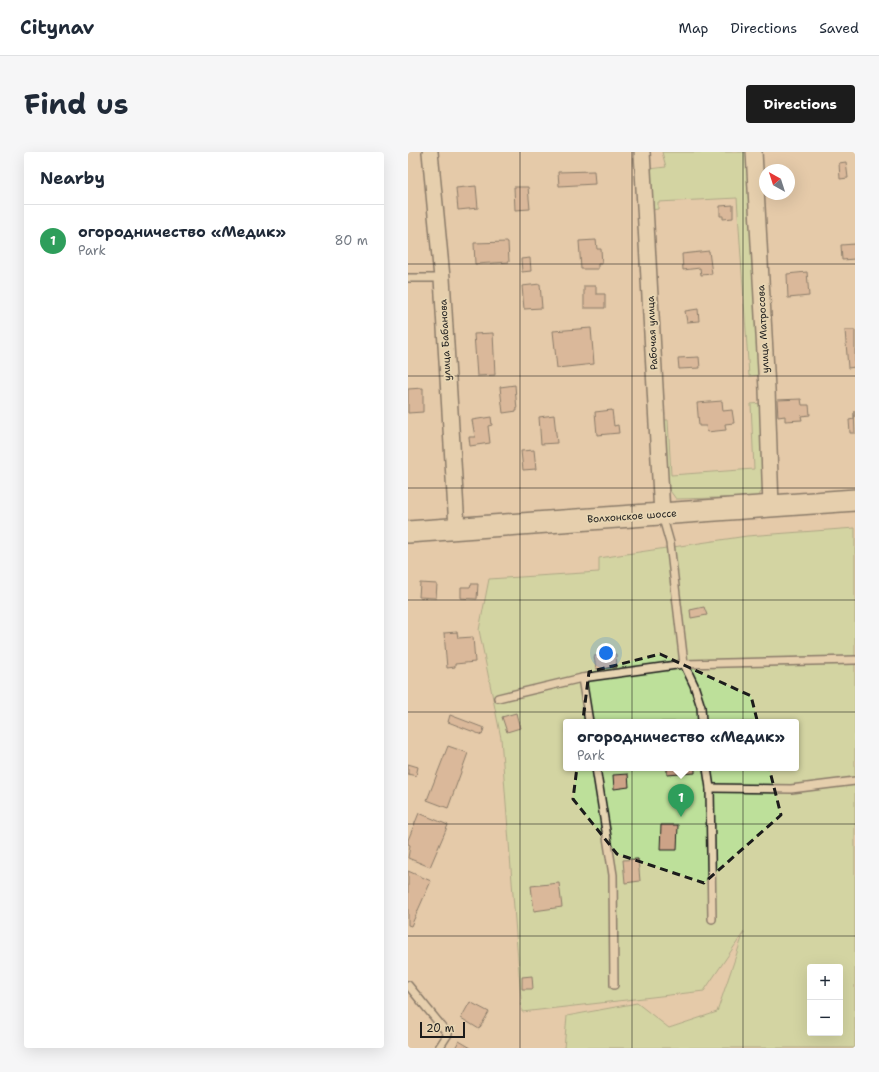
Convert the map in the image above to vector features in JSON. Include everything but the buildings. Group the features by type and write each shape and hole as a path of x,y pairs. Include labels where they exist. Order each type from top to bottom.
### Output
{"main road":[{"name":"Волхонское шоссе","path":"408,532 855,500"}],"street":[{"name":"улица Бабанова","path":"430,152 442,278 457,528"},
{"name":"Рабочая улица","path":"642,152 662,514"},
{"name":"улица Матросова","path":"754,152 767,389 771,506"}],"lane":[{"path":"408,278 442,278"},
{"path":"662,514 670,543 684,664 694,685 701,707 702,719"},
{"path":"498,698 582,678 684,664 855,660"},
{"path":"582,678 589,719"},
{"path":"596,771 613,875 614,985"},
{"path":"707,771 710,788 712,919"},
{"path":"710,788 791,789 855,781"},
{"path":"408,985 448,1034 439,1048"}],"highlighted area":[{"path":"660,654 751,696 781,815 704,883 617,854 573,799 589,672"}],"green space":[{"path":"662,152 748,152 761,375 749,376 737,198 658,202 658,209 652,210 649,169 666,167"},
{"path":"762,403 763,490 757,497 676,499 668,488 663,420 668,420 671,475 754,469 751,404"},
{"path":"855,528 855,1048 564,1048 567,1016 637,1003 669,1028 717,1012 744,932 704,991 522,1012 501,738 479,630 489,579 599,572 599,558 747,536"}],"place":[{"name":"огородничество «Медик»","path":"681,817"}]}
